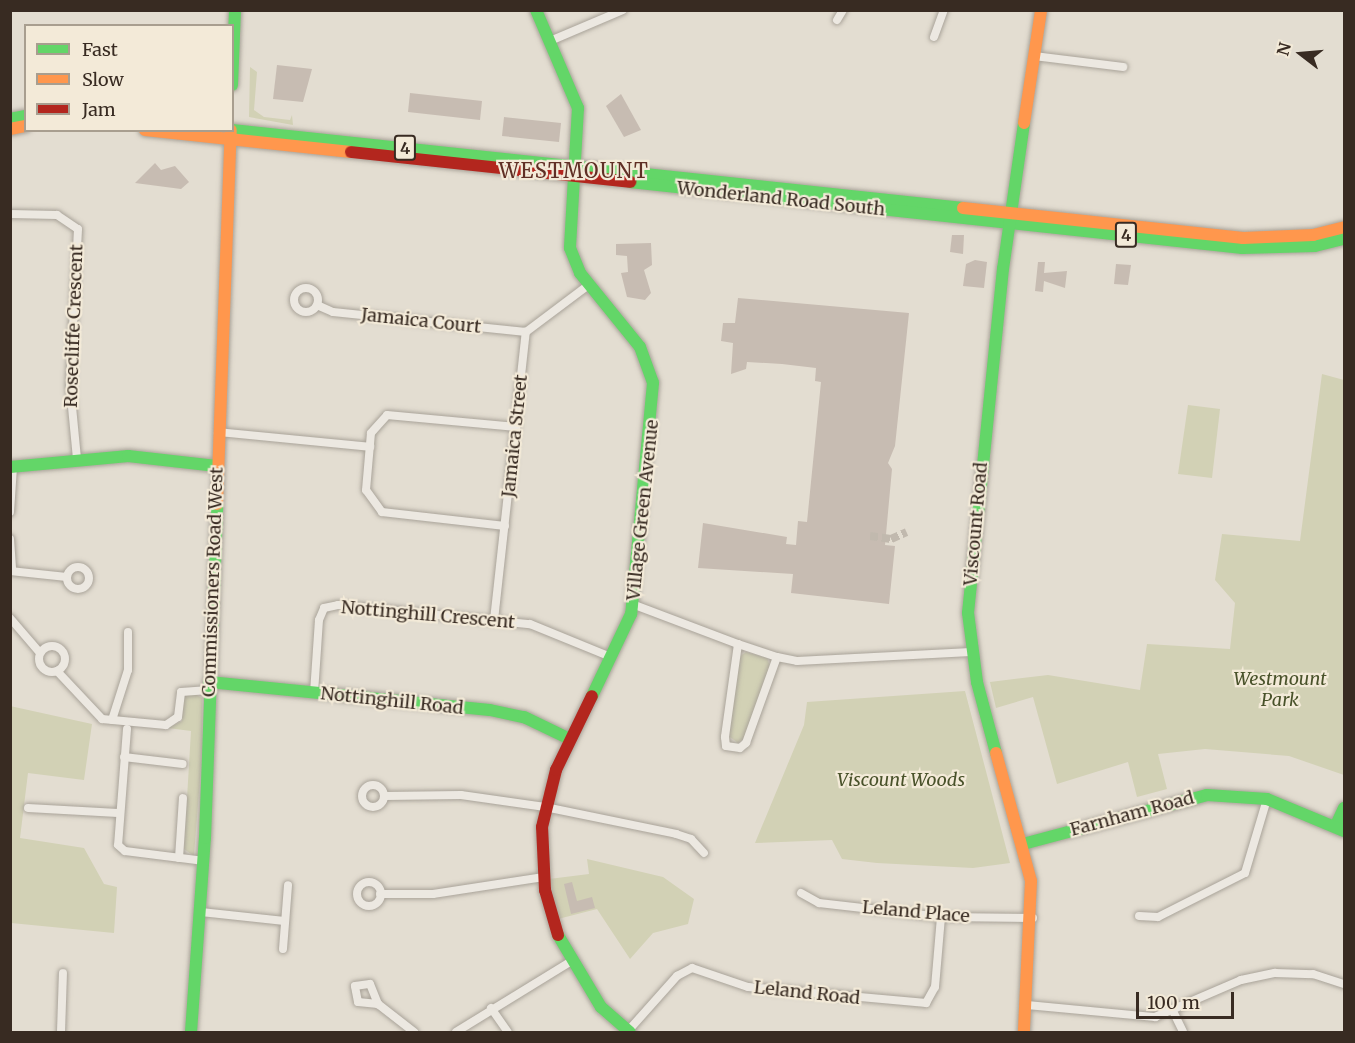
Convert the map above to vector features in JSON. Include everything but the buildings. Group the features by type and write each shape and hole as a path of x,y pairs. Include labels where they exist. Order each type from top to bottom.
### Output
{"street":[{"path":"234,35 235,10"},
{"name":"Village Green Avenue","path":"537,10 578,108 577,173 570,248 590,284 640,347 653,383 632,604 611,657 570,739 545,807 544,876 551,918 570,962 601,1007 629,1032"},
{"path":"550,41 623,10"},
{"path":"837,20 843,10"},
{"path":"934,37 944,10"},
{"name":"Viscount Road","path":"1024,1032 1034,918 1023,844 971,652 968,613 977,500 1010,220 1041,10"},
{"path":"1034,56 1123,67"},
{"name":"Wonderland Road South","path":"188,132 231,134 1276,250 1344,239"},
{"name":"Commissioners Road West","path":"191,1032 204,861 216,466 231,134"},
{"name":"Rosecliffe Crescent","path":"10,214 57,215 78,229 70,386 77,459"},
{"name":"Wonderland Road South","path":"1010,220 1243,238 1313,235 1344,227"},
{"path":"526,332 590,284"},
{"name":"Jamaica Court","path":"317,305 333,312 526,332"},
{"name":"Jamaica Street","path":"494,620 526,332"},
{"path":"505,526 382,512 366,490 370,447 376,422 387,415 516,427"},
{"path":"218,432 370,447"},
{"path":"10,512 12,467 77,459 128,456 216,466"},
{"path":"10,539 11,571 67,577"},
{"name":"Nottinghill Crescent","path":"314,693 318,620 324,608 338,604 494,620 561,633 611,657"},
{"path":"632,604 738,644 797,661 971,652"},
{"path":"10,618 40,653 42,668 57,671 92,712 112,720 166,725 178,717 182,692 209,686"},
{"path":"112,720 128,670 128,632"},
{"path":"738,644 726,746 746,744 777,657"},
{"path":"40,653 46,647 59,649 64,661 57,671"},
{"name":"Nottinghill Road","path":"209,686 314,693 490,711 524,717 570,739"},
{"path":"127,729 116,837 125,851 204,861"},
{"path":"124,757 183,764"},
{"path":"385,796 461,795 545,807 676,834 691,839 704,852"},
{"path":"179,858 183,798"},
{"path":"1139,916 1158,917 1245,873 1267,799"},
{"name":"Farnham Road","path":"1023,844 1172,800 1267,799 1340,828"},
{"path":"28,808 118,813"},
{"path":"1340,828 1344,808"},
{"path":"380,894 433,894 544,876"},
{"path":"282,950 288,885"},
{"name":"Leland Place","path":"801,893 819,903 941,917 1034,918"},
{"path":"201,912 285,921"},
{"name":"Leland Road","path":"629,1032 676,976 692,969 748,987 926,1003 935,987 941,917"},
{"path":"456,1032 491,1008 570,962"},
{"path":"61,1032 63,973"},
{"path":"1027,1005 1121,1016 1155,1017 1241,980 1275,973 1313,974 1344,984"},
{"path":"378,1004 414,1032"},
{"path":"491,1008 508,1032"},
{"path":"1172,1009 1183,1032"}],"green space":[{"path":"250,67 257,72 254,110 264,117 290,120 292,115 293,125 249,117"},
{"name":"Westmount Park","path":"1322,374 1344,380 1344,775 1289,756 1205,749 1158,754 1167,789 1137,797 1128,762 1057,784 1033,697 996,708 990,682 1048,675 1140,690 1147,644 1230,649 1235,603 1215,580 1222,534 1300,541"},
{"path":"1188,405 1220,409 1212,478 1178,474"},
{"path":"746,652 767,658 770,666 746,736 738,743 730,737 730,729 739,657"},
{"name":"Viscount Woods","path":"965,691 1010,863 973,868 877,863 842,859 832,840 755,843 804,725 807,702"},
{"path":"195,694 202,698 202,753 194,856 184,849 191,731 168,728 182,721 183,695"},
{"path":"10,706 92,724 84,780 28,773 20,838 84,848 104,884 117,887 114,933 11,923"},
{"path":"587,859 663,877 694,899 688,924 653,933 630,959 597,909 558,919 549,879 589,874"}],"tunnel":[{"path":"870,536 891,539 907,532"}],"traffic: fast":[{"path":"234,35 235,10"},
{"path":"536,10 578,108 570,248 580,273 640,347 653,383 631,614 592,696"},
{"path":"10,119 24,116"},
{"path":"996,753 977,682 968,613 1003,269 1024,123"},
{"path":"234,130 963,208"},
{"path":"630,182 1242,248 1315,246 1344,239"},
{"path":"10,467 128,456 216,466"},
{"path":"191,1032 205,838 217,504"},
{"path":"209,682 490,710 524,717 570,739"},
{"path":"1023,844 1207,795 1267,799 1344,831"},
{"path":"1336,825 1344,808"},
{"path":"558,935 601,1007 630,1032"}],"traffic: slow":[{"path":"1024,123 1041,10"},
{"path":"10,129 24,126"},
{"path":"164,132 351,152"},
{"path":"217,504 231,132"},
{"path":"963,208 1243,238 1313,235 1344,227"},
{"path":"996,753 1031,881 1024,1032"}],"traffic: jam":[{"path":"351,152 630,182"},
{"path":"558,935 545,890 542,827 556,770 592,696"}],"district":[{"name":"WESTMOUNT","path":"574,170"}]}
